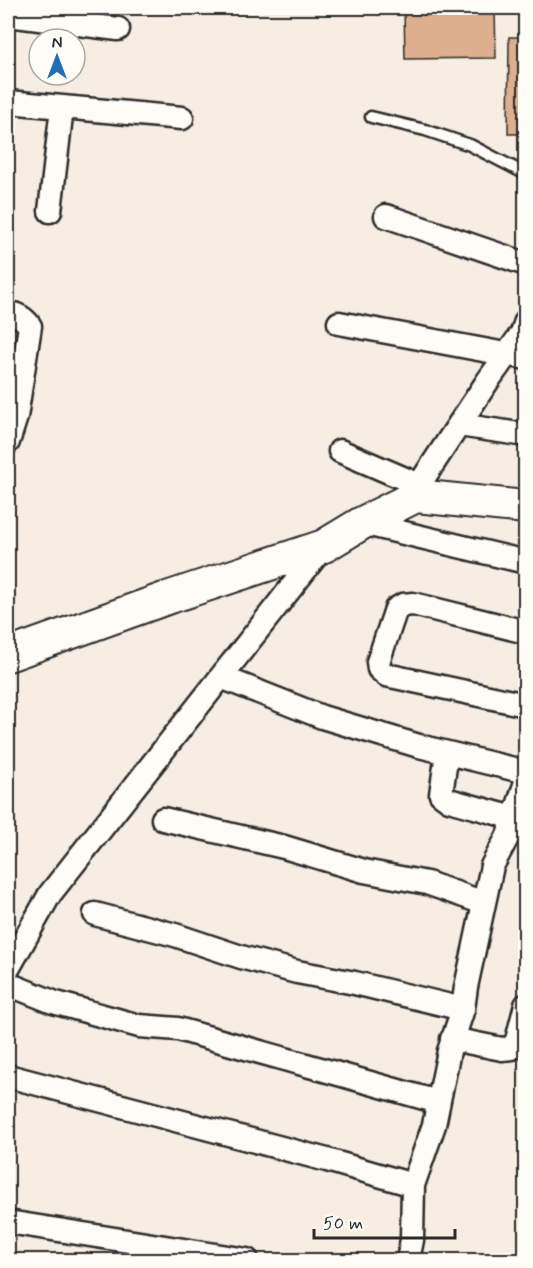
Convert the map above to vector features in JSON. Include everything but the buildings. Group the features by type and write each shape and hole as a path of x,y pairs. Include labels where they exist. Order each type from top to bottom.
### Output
{"street":[{"path":"8,15 118,29"},
{"path":"8,102 182,118"},
{"path":"50,211 62,107"},
{"path":"386,216 525,264"},
{"path":"8,313 24,319 30,326 8,442"},
{"path":"8,655 164,599 324,546 417,490 459,425 516,357 525,321"},
{"path":"339,323 516,357"},
{"path":"459,425 525,435"},
{"path":"340,451 417,490 525,507"},
{"path":"362,523 525,562"},
{"path":"8,969 50,894 324,546"},
{"path":"525,632 413,604 403,605 396,609 378,662 379,669 386,675 525,705"},
{"path":"221,677 322,717 419,746 525,772"},
{"path":"447,753 441,794 449,800 520,820"},
{"path":"408,1260 412,1240 413,1185 434,1125 452,1039 463,1009 492,866 508,836 520,820 525,782"},
{"path":"163,819 284,847 364,871 427,883 484,903"},
{"path":"95,914 175,935 241,957 297,972 355,983 463,1009"},
{"path":"8,984 53,1002 139,1026 178,1029 438,1102"},
{"path":"452,1039 502,1049 512,1048 517,1040 525,1005"},
{"path":"8,1076 413,1185"},
{"path":"8,1222 247,1260"}],"lane":[{"path":"371,117 425,130 470,145 525,174"}]}
